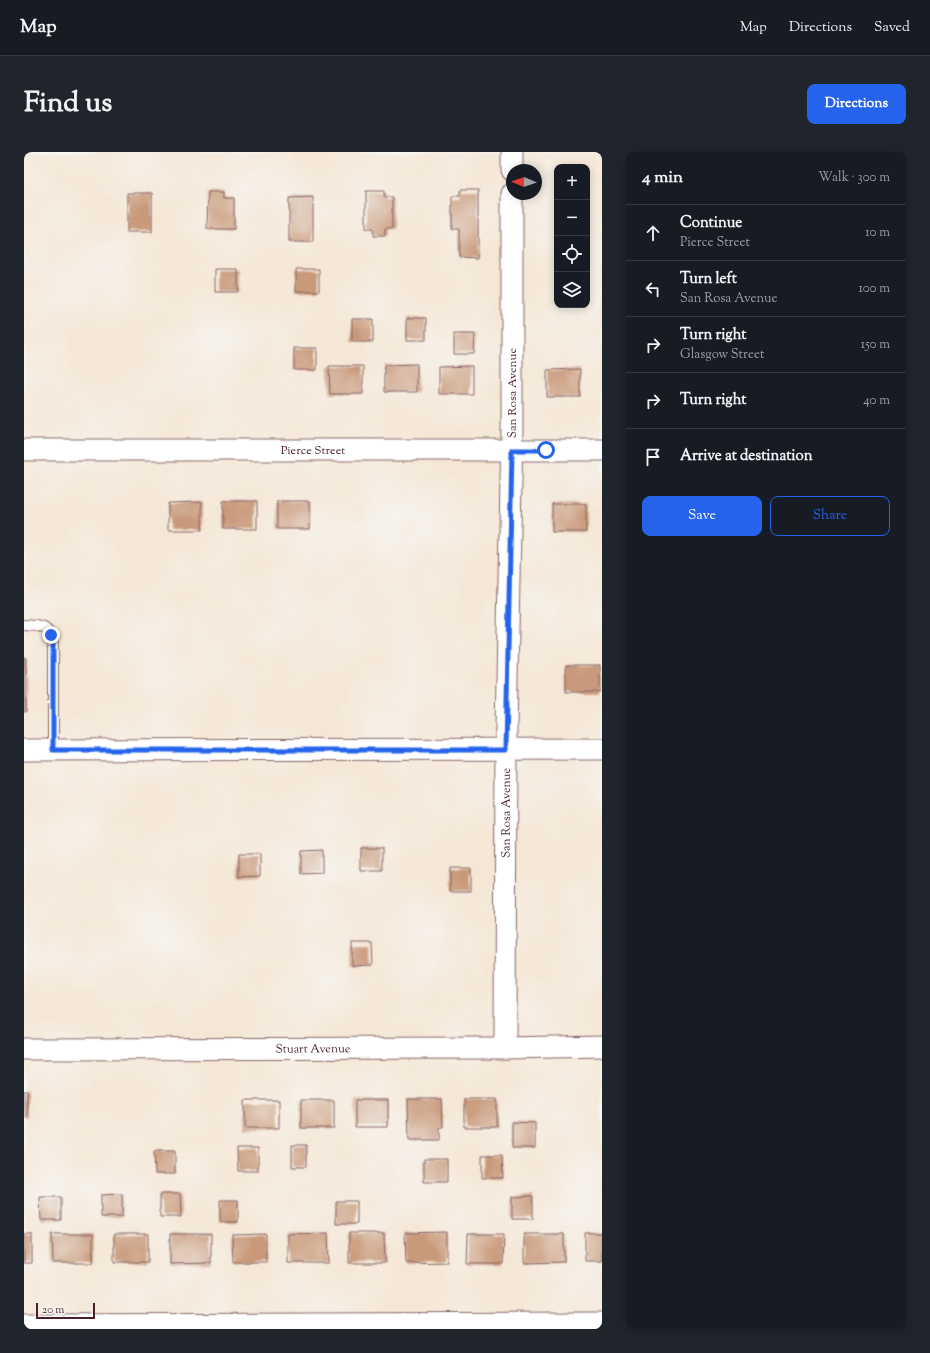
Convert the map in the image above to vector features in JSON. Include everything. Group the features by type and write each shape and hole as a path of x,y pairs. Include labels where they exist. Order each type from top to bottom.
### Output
{"street":[{"path":"512,152 512,164"},
{"name":"San Rosa Avenue","path":"505,1048 506,750 512,450 512,200"},
{"name":"Pierce Street","path":"24,450 602,450"},
{"path":"24,750 602,749"},
{"name":"Stuart Avenue","path":"24,1049 505,1048 602,1046"},
{"path":"24,1325 231,1327 602,1323"}],"lane":[{"path":"24,626 45,628 51,635 53,644 53,750"}],"building":[{"path":"460,190 478,190 478,258 459,257 459,229 452,229 452,196 460,196"},
{"path":"366,191 384,191 384,197 392,197 392,229 385,229 385,236 373,236 373,229 366,229"},
{"path":"208,192 224,192 224,198 234,198 234,229 207,229"},
{"path":"127,193 152,193 152,232 127,232"},
{"path":"313,197 313,242 289,242 289,198"},
{"path":"215,269 238,269 238,292 215,292"},
{"path":"296,269 319,269 319,291 296,291"},
{"path":"407,318 426,318 426,340 407,340"},
{"path":"352,319 373,319 373,342 352,342"},
{"path":"454,334 475,334 474,354 454,354"},
{"path":"294,348 317,348 317,370 294,370"},
{"path":"417,364 417,392 384,392 384,365"},
{"path":"329,366 363,366 363,394 330,394"},
{"path":"472,366 472,394 439,394 439,367"},
{"path":"580,369 580,397 547,397 547,370"},
{"path":"223,501 257,501 257,529 223,529"},
{"path":"277,501 310,501 310,529 277,529"},
{"path":"202,502 202,530 168,530 168,503"},
{"path":"552,504 586,504 586,532 552,532"},
{"path":"24,658 26,658 26,712 24,712"},
{"path":"566,665 600,665 600,692 566,692"},
{"path":"361,848 382,848 382,871 361,871"},
{"path":"322,850 322,873 301,874 301,851"},
{"path":"239,854 260,854 260,876 239,877"},
{"path":"450,868 471,868 471,891 450,891"},
{"path":"352,943 372,943 373,965 352,966"},
{"path":"24,1091 27,1091 27,1117 24,1117"},
{"path":"408,1099 442,1099 443,1127 439,1127 439,1140 409,1140"},
{"path":"464,1099 497,1099 497,1127 464,1127"},
{"path":"245,1100 279,1100 279,1128 245,1128"},
{"path":"301,1100 334,1100 334,1128 301,1128"},
{"path":"355,1100 388,1100 388,1127 355,1127"},
{"path":"512,1122 535,1123 535,1148 512,1148"},
{"path":"292,1145 306,1145 306,1167 292,1167"},
{"path":"237,1148 258,1148 258,1171 238,1171"},
{"path":"154,1151 175,1151 175,1174 155,1174"},
{"path":"482,1155 502,1155 503,1178 482,1178"},
{"path":"424,1159 447,1159 447,1182 424,1182"},
{"path":"122,1194 122,1217 101,1217 101,1195"},
{"path":"160,1194 180,1194 181,1217 160,1217"},
{"path":"533,1196 533,1219 512,1219 512,1197"},
{"path":"40,1197 61,1197 61,1220 41,1220"},
{"path":"220,1200 238,1200 238,1222 220,1222"},
{"path":"336,1201 357,1201 357,1224 336,1224"},
{"path":"447,1232 447,1262 406,1263 405,1233"},
{"path":"328,1233 329,1263 288,1263 288,1234"},
{"path":"349,1233 384,1233 385,1263 349,1263"},
{"path":"585,1233 602,1233 602,1261 585,1261"},
{"path":"24,1234 32,1234 32,1263 24,1263"},
{"path":"52,1234 93,1234 93,1263 53,1263"},
{"path":"114,1234 148,1234 148,1262 114,1262"},
{"path":"170,1234 211,1234 211,1263 170,1264"},
{"path":"266,1234 266,1262 233,1262 232,1235"},
{"path":"468,1234 504,1234 503,1264 467,1264"},
{"path":"524,1234 564,1234 564,1262 524,1263"}],"route":[{"path":"51,635 53,644 53,750 506,750 512,450 546,450"}]}
